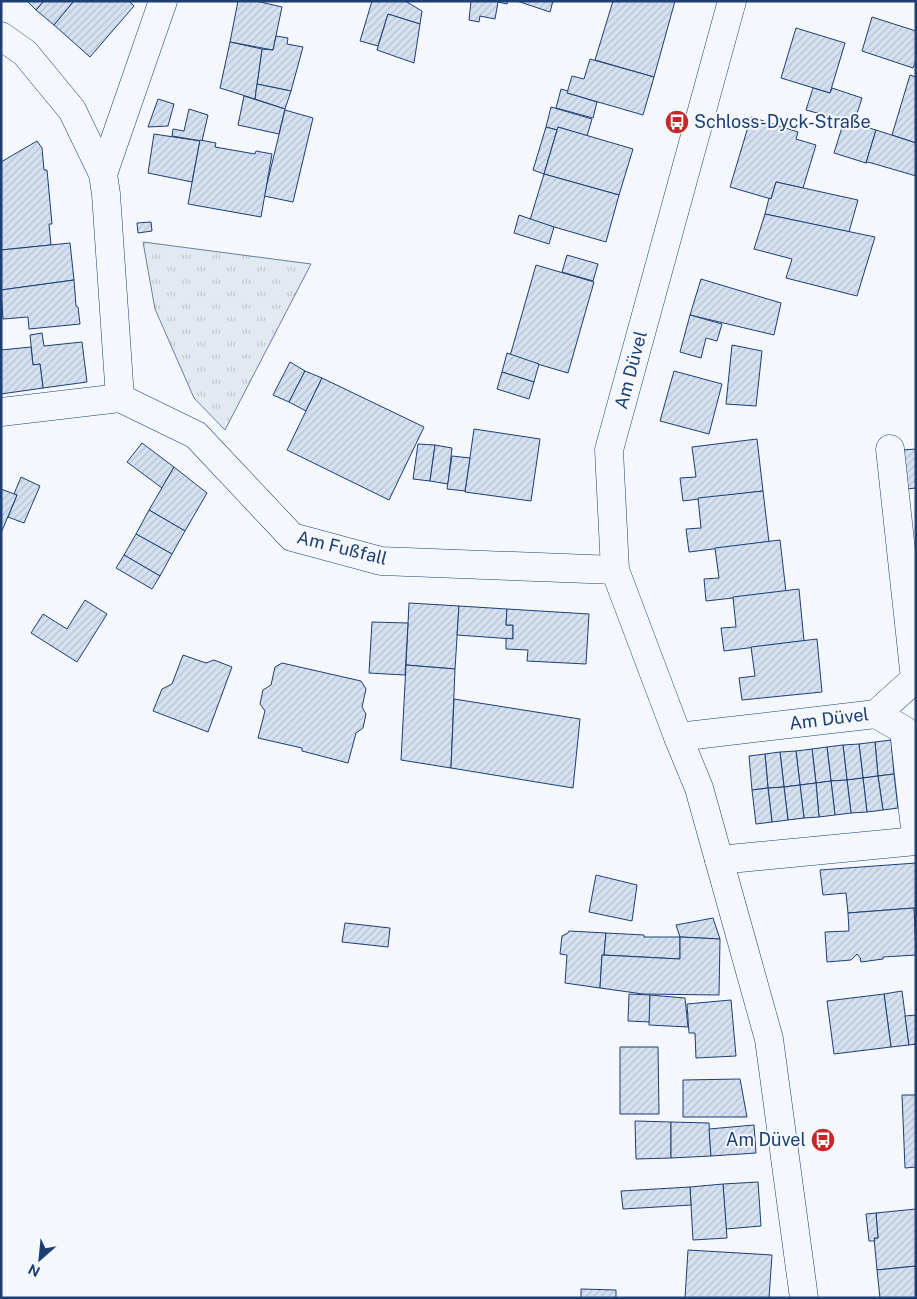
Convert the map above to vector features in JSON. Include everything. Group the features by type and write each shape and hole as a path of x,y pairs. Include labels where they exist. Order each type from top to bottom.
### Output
{"street":[{"path":"103,174 163,1"},
{"name":"Am Düvel","path":"732,1 609,450 615,570 699,788 769,1039 804,1298"},
{"path":"1,36 25,53 72,110 103,174 120,398 1,412"},
{"name":"Am Fußfall","path":"120,398 196,435 292,537 381,561 615,570"},
{"name":"Am Düvel","path":"678,737 876,714 916,679 913,635 890,449"},
{"path":"719,860 916,839 904,730 876,714"}],"green space":[{"path":"143,242 311,264 225,430 194,398 155,309"}],"building":[{"path":"27,1 44,1 36,10"},
{"path":"44,1 74,1 54,25 36,10"},
{"path":"74,1 129,1 134,6 90,57 54,25"},
{"path":"238,1 256,1 282,7 273,50 230,42"},
{"path":"372,1 405,1 422,11 420,24 388,14 378,46 360,41"},
{"path":"471,1 508,1 507,4 498,2 495,19 480,16 479,22 469,20"},
{"path":"517,1 553,1 550,12"},
{"path":"613,1 675,1 654,77 595,60"},
{"path":"388,14 420,24 414,63 377,50"},
{"path":"872,17 916,31 916,60 913,68 862,51"},
{"path":"796,28 845,43 830,93 781,78"},
{"path":"276,36 288,38 287,44 303,47 291,91 257,84 262,49 273,50"},
{"path":"230,42 262,49 255,99 220,88"},
{"path":"590,59 654,77 643,115 567,93 572,76 584,79"},
{"path":"910,75 916,77 916,143 892,135"},
{"path":"257,84 291,91 285,109 255,99"},
{"path":"813,88 830,93 832,88 862,98 854,123 806,110"},
{"path":"561,89 568,91 567,93 597,102 593,118 556,108"},
{"path":"244,96 285,109 279,134 238,125"},
{"path":"158,99 174,104 168,126 148,127"},
{"path":"551,107 592,119 587,136 558,127 557,130 546,127"},
{"path":"189,109 208,115 202,141 172,136 173,129 184,131"},
{"path":"285,110 313,118 293,202 264,196"},
{"path":"751,117 798,132 796,139 816,145 803,188 776,182 771,199 730,187"},
{"path":"844,121 876,130 866,163 834,153"},
{"path":"546,127 557,130 544,174 533,170"},
{"path":"558,127 633,149 619,195 544,174"},
{"path":"876,130 916,143 916,176 866,163"},
{"path":"154,134 200,141 192,182 148,173"},
{"path":"200,140 216,143 215,147 255,154 256,151 272,154 261,217 188,204"},
{"path":"37,141 42,148 44,170 47,170 52,224 49,224 51,245 1,250 1,162"},
{"path":"544,174 619,195 606,242 530,220"},
{"path":"776,182 858,200 849,232 765,214"},
{"path":"765,214 875,237 857,296 786,278 792,259 754,249"},
{"path":"519,215 554,227 549,244 514,233"},
{"path":"151,222 152,231 138,233 137,223"},
{"path":"70,243 74,280 1,290 1,250"},
{"path":"567,255 598,264 593,281 562,272"},
{"path":"536,265 594,282 568,373 510,356"},
{"path":"701,279 781,303 774,335 690,315"},
{"path":"74,280 76,306 78,307 80,324 29,329 28,317 3,319 1,290"},
{"path":"690,315 722,324 717,341 706,338 701,358 680,352"},
{"path":"42,333 44,346 82,342 87,382 43,388 40,364 33,365 30,335"},
{"path":"732,345 762,351 756,406 726,404"},
{"path":"31,347 33,365 40,364 43,388 1,394 1,350"},
{"path":"507,353 539,364 534,382 502,372"},
{"path":"290,362 305,371 289,402 273,395"},
{"path":"305,371 322,378 306,411 289,402"},
{"path":"674,371 722,384 709,434 660,421"},
{"path":"502,372 534,382 529,399 497,389"},
{"path":"322,378 424,427 389,500 287,450"},
{"path":"474,429 540,439 531,501 465,492"},
{"path":"757,439 763,491 683,501 680,478 696,477 692,447"},
{"path":"142,443 174,467 162,488 127,462"},
{"path":"418,444 435,445 430,481 413,479"},
{"path":"435,445 452,448 448,484 430,481"},
{"path":"916,449 916,488 906,489 902,450"},
{"path":"452,456 470,458 465,491 447,489"},
{"path":"174,467 207,493 185,531 149,510"},
{"path":"21,477 40,486 24,523 8,517 17,495 14,494"},
{"path":"1,489 17,495 1,533"},
{"path":"763,491 769,542 689,552 686,529 701,528 698,498"},
{"path":"149,510 185,531 172,554 136,534"},
{"path":"136,534 172,554 160,576 124,555"},
{"path":"780,540 786,592 706,601 704,579 719,578 715,548"},
{"path":"124,555 160,576 152,589 116,568"},
{"path":"799,589 804,641 724,651 721,628 736,627 733,597"},
{"path":"85,600 107,614 77,662 31,633 43,614 67,629"},
{"path":"409,603 459,606 455,669 406,665"},
{"path":"459,606 507,609 506,625 513,625 513,639 457,635"},
{"path":"507,609 589,614 586,664 527,661 528,650 506,649 506,638 513,639 513,625 506,625"},
{"path":"372,622 408,623 405,675 369,673"},
{"path":"817,639 822,692 742,700 739,678 755,676 751,647"},
{"path":"183,655 206,663 214,660 232,667 208,732 153,711 162,689 172,684"},
{"path":"282,663 361,681 366,689 362,707 366,714 363,728 356,733 348,763 302,751 302,748 258,738 265,711 260,704 263,690 271,685 275,667"},
{"path":"406,665 455,669 451,768 401,760"},
{"path":"454,699 580,719 573,788 451,768"},
{"path":"891,740 894,774 878,776 875,742"},
{"path":"875,742 878,776 863,778 859,744"},
{"path":"859,744 863,778 847,780 843,745"},
{"path":"843,745 847,780 831,781 827,747"},
{"path":"827,747 831,781 816,783 812,749"},
{"path":"812,749 816,783 800,785 796,751"},
{"path":"796,751 800,785 784,787 780,752"},
{"path":"780,752 784,787 768,788 765,754"},
{"path":"765,754 768,788 752,790 749,756"},
{"path":"894,774 898,808 883,810 878,776"},
{"path":"878,776 883,810 867,812 863,778"},
{"path":"863,778 867,812 851,813 847,780"},
{"path":"847,780 851,813 835,815 831,781"},
{"path":"831,781 835,815 819,817 816,783"},
{"path":"816,783 819,817 804,818 800,785"},
{"path":"800,785 804,818 788,820 784,787"},
{"path":"784,787 788,820 772,822 768,788"},
{"path":"768,788 772,822 756,824 752,790"},
{"path":"916,863 916,911 914,911 914,908 848,913 846,893 823,895 820,870"},
{"path":"596,875 637,885 632,921 589,912"},
{"path":"914,908 916,955 883,957 883,959 861,962 857,954 851,960 827,962 825,932 849,931 848,913"},
{"path":"713,918 720,939 680,937 676,925"},
{"path":"345,923 390,928 388,947 342,942"},
{"path":"569,931 606,933 604,955 602,955 600,988 565,983 567,955 560,954 562,936"},
{"path":"606,933 644,935 644,937 680,937 680,959 604,955"},
{"path":"680,937 720,939 719,995 643,994 600,988 602,955 680,959"},
{"path":"902,991 909,1045 891,1047 884,994"},
{"path":"629,994 650,995 650,1022 628,1021"},
{"path":"884,994 891,1047 834,1054 827,1001"},
{"path":"650,995 685,998 688,1027 649,1025"},
{"path":"731,1000 736,1056 696,1058 695,1033 689,1033 687,1004"},
{"path":"916,1015 916,1044 909,1045 905,1016"},
{"path":"620,1047 658,1047 659,1114 620,1114"},
{"path":"740,1079 747,1117 683,1117 683,1080"},
{"path":"902,1095 916,1095 916,1167 905,1168"},
{"path":"635,1121 671,1122 671,1158 636,1159"},
{"path":"671,1122 709,1123 711,1156 671,1158"},
{"path":"754,1125 756,1153 711,1156 709,1129"},
{"path":"758,1182 761,1226 726,1229 723,1184"},
{"path":"723,1184 727,1238 693,1240 690,1187"},
{"path":"690,1187 691,1205 623,1209 621,1191"},
{"path":"916,1209 916,1266 877,1270 874,1238 878,1238 876,1213"},
{"path":"876,1213 878,1238 874,1238 875,1241 869,1241 866,1214"},
{"path":"688,1250 772,1255 769,1298 685,1298"},
{"path":"916,1266 916,1298 880,1298 877,1270"},
{"path":"581,1289 616,1290 616,1298 581,1298"}],"place":[{"name":"Schloss-Dyck-Straße","path":"677,122"},
{"name":"Am Düvel","path":"823,1140"}]}
